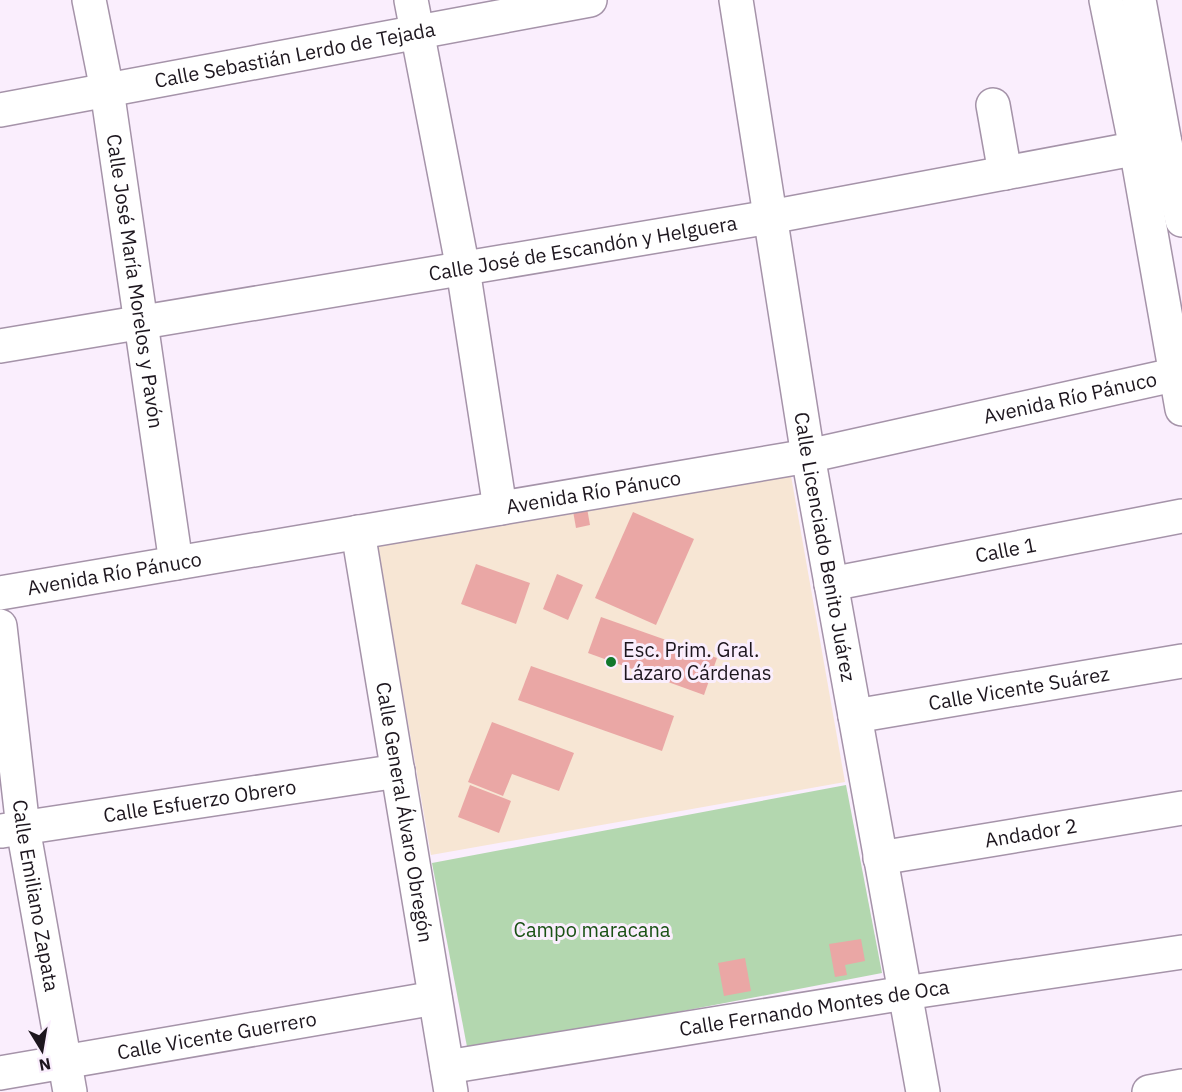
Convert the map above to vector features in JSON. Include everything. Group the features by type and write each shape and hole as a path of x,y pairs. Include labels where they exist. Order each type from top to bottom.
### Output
{"street":[{"name":"Calle José María Morelos y Pavón","path":"89,0 107,90 176,563"},
{"path":"411,0 463,268 500,508"},
{"name":"Calle Sebastián Lerdo de Tejada","path":"0,110 590,0"},
{"name":"Calle Licenciado Benito Juárez","path":"736,0 808,456 923,1092"},
{"path":"1106,0 1150,145 1182,220"},
{"path":"1139,0 1150,145 1182,409"},
{"path":"993,105 1005,173"},
{"name":"Calle José de Escandón y Helguera","path":"0,346 770,216 1150,145"},
{"name":"Avenida Río Pánuco","path":"0,593 808,456 1179,374"},
{"name":"Calle 1","path":"831,584 1182,516"},
{"name":"Calle General Álvaro Obregón","path":"358,532 449,1079"},
{"name":"Calle Emiliano Zapata","path":"0,626 11,829 67,1076"},
{"name":"Calle Vicente Suárez","path":"855,716 1182,661"},
{"name":"Calle Esfuerzo Obrero","path":"11,829 398,771"},
{"name":"Andador 2","path":"880,858 1182,808"},
{"name":"Calle Fernando Montes de Oca","path":"449,1079 905,993 1182,952"},
{"name":"Calle Vicente Guerrero","path":"0,1073 67,1076 435,998"},
{"path":"1149,1092 1182,1086"}],"shaded area":[{"name":"Esc. Prim. Gral. Lázaro Cárdenas","path":"790,470 845,782 431,855 377,543"}],"green space":[{"name":"Campo maracana","path":"846,785 882,973 468,1052 432,863"}],"building":[{"path":"587,508 590,525 576,528 573,511"},
{"path":"633,512 694,539 656,625 595,598"},
{"path":"476,564 530,583 516,624 461,604"},
{"path":"557,574 583,585 568,620 543,609"},
{"path":"601,617 717,658 704,695 588,653"},
{"path":"531,666 674,716 662,751 518,700"},
{"path":"492,722 574,753 559,791 512,774 503,796 468,782"},
{"path":"470,785 511,801 499,833 458,817"},
{"path":"861,939 865,961 845,965 847,975 835,977 829,944"},
{"path":"745,958 751,991 724,996 718,963"}],"place":[{"name":"Esc. Prim. Gral. Lázaro Cárdenas","path":"611,662"}]}
